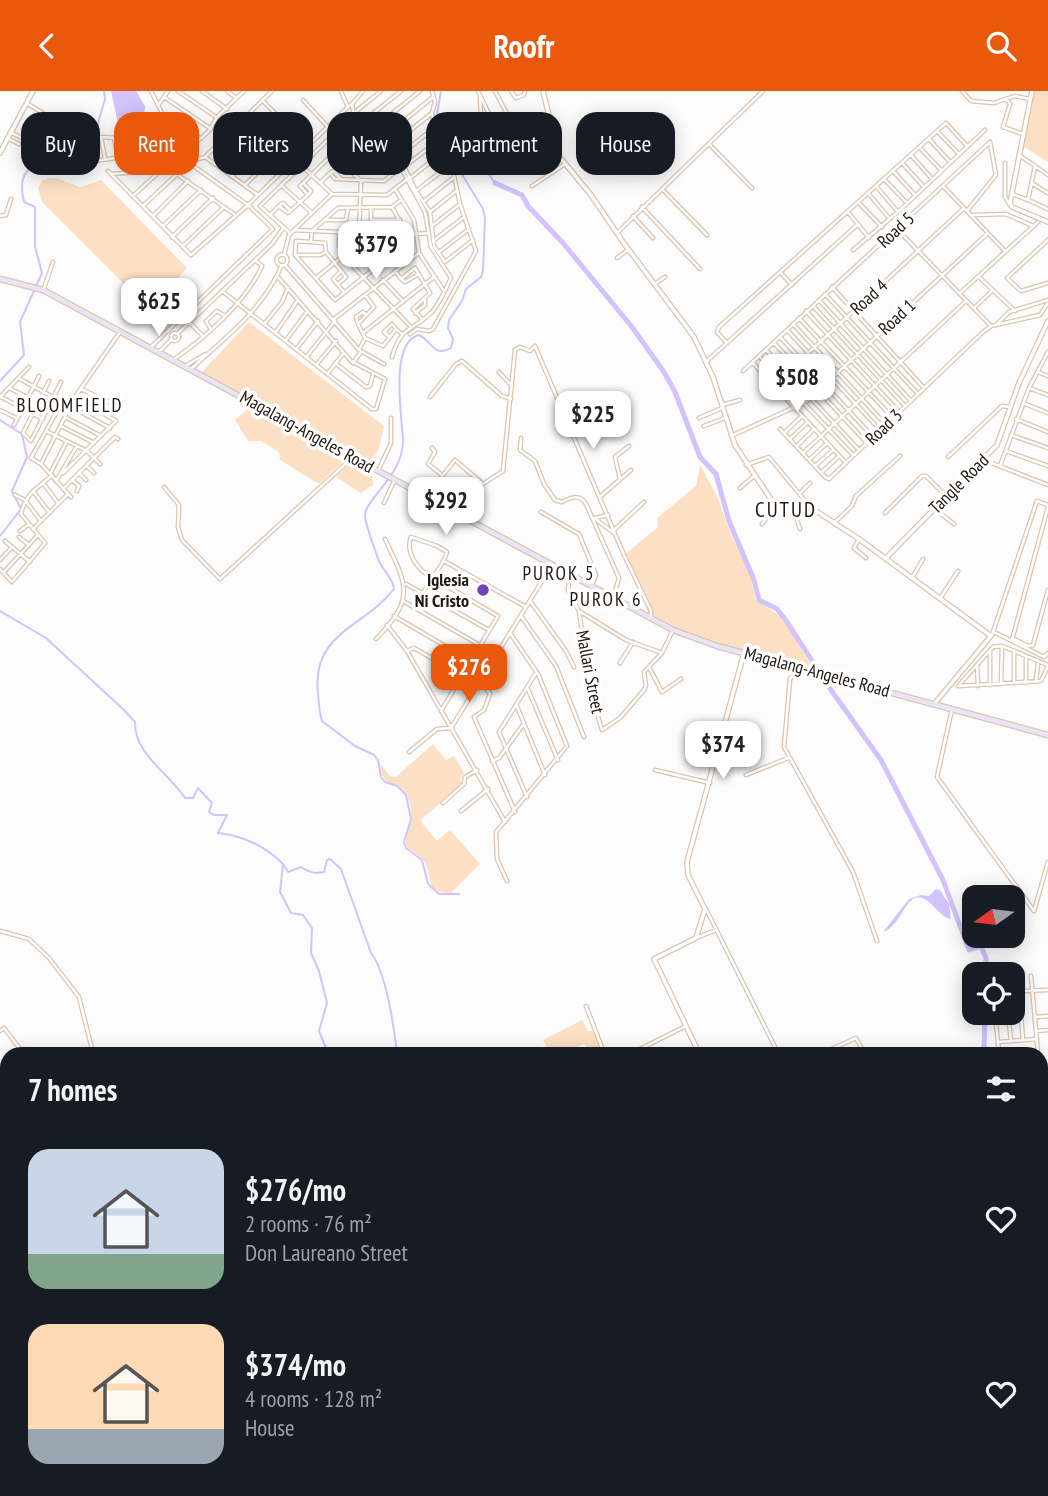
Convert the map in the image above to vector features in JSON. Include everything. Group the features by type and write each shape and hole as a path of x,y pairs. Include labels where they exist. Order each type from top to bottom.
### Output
{"main road":[{"name":"Magalang-Angeles Road","path":"0,279 43,290 673,630 744,653 934,702 1048,735"}],"street":[{"path":"0,153 33,91"},
{"path":"151,91 162,112"},
{"path":"159,104 168,91"},
{"path":"178,91 213,114"},
{"path":"202,91 227,109"},
{"path":"226,91 236,98"},
{"path":"223,112 244,91"},
{"path":"199,159 205,157 272,91"},
{"path":"341,91 354,112"},
{"path":"343,112 363,91"},
{"path":"355,112 381,91"},
{"path":"375,112 401,91"},
{"path":"394,112 420,91"},
{"path":"432,91 435,102 432,112"},
{"path":"495,91 506,112"},
{"path":"511,91 516,98 524,95 525,91"},
{"path":"542,91 547,112"},
{"path":"617,233 763,91"},
{"path":"962,91 971,101 994,103 1015,96 1030,99"},
{"path":"1010,205 1032,91"},
{"path":"479,93 488,112"},
{"path":"479,93 480,112"},
{"path":"164,97 211,129"},
{"path":"412,114 433,97"},
{"path":"1006,99 1010,104 1003,127 1024,134"},
{"path":"263,100 273,112"},
{"path":"303,100 327,126"},
{"path":"28,104 39,112"},
{"path":"412,129 426,118"},
{"path":"727,343 717,329 946,123 967,146"},
{"path":"199,137 213,125"},
{"path":"313,141 327,128"},
{"path":"853,250 882,227 985,130"},
{"path":"937,131 958,154"},
{"path":"10,132 21,138"},
{"path":"412,146 426,134"},
{"path":"105,159 101,137 114,138"},
{"path":"7,138 19,144"},
{"path":"929,139 950,162"},
{"path":"313,156 327,142"},
{"name":"Road 5","path":"743,372 765,348 991,143 996,175 965,210"},
{"path":"709,144 752,188"},
{"path":"919,147 941,170"},
{"path":"412,160 426,150"},
{"path":"910,155 932,179"},
{"path":"1019,155 1048,175"},
{"path":"205,157 213,162"},
{"path":"100,160 114,158"},
{"path":"313,173 327,160"},
{"path":"562,160 591,195 628,250 656,283 694,337 707,362 731,436 754,476 781,510 811,508"},
{"path":"902,163 924,187"},
{"path":"1005,163 1005,199 1010,205 1048,222"},
{"path":"532,186 565,164"},
{"path":"270,215 283,203 291,211 308,195 311,191 303,183 311,175 332,194 387,195 426,165"},
{"path":"1028,200 1035,166"},
{"path":"150,348 272,231 273,227 248,205 199,170"},
{"path":"108,171 182,247 193,254 278,175"},
{"path":"320,183 333,171 342,179 361,181 384,181 392,175"},
{"path":"893,171 915,195"},
{"path":"133,196 156,175"},
{"path":"143,206 176,175"},
{"path":"179,175 234,214"},
{"path":"233,175 258,195"},
{"path":"246,184 255,175"},
{"path":"293,175 260,206 292,231 340,231 379,235 429,233"},
{"path":"354,175 361,181"},
{"path":"392,357 396,345 410,326 432,311 451,278 431,247 425,212 406,175"},
{"path":"416,191 437,175"},
{"path":"410,334 417,330 433,329 476,251 454,177"},
{"path":"423,202 454,177"},
{"path":"408,179 430,212 433,241 446,262 473,240"},
{"path":"884,179 907,203"},
{"path":"153,216 188,181"},
{"path":"359,233 361,181"},
{"path":"1031,183 1048,193"},
{"path":"282,186 312,213"},
{"path":"876,186 898,212"},
{"path":"943,186 1005,251"},
{"path":"395,189 412,217 419,253 444,291"},
{"path":"662,189 707,235"},
{"path":"163,227 201,190"},
{"path":"430,212 456,191"},
{"path":"1005,191 1013,192 1048,209"},
{"path":"868,193 890,219"},
{"path":"332,194 292,231 284,255 277,259 335,320 360,351 384,364"},
{"path":"172,237 213,198"},
{"path":"0,216 6,215 11,199"},
{"path":"311,241 312,231 338,208 392,207 401,200"},
{"path":"858,202 882,227"},
{"path":"432,226 460,204"},
{"path":"182,247 223,207"},
{"path":"371,207 371,220 400,220"},
{"path":"392,207 400,220 404,246"},
{"path":"642,207 700,269"},
{"path":"325,220 346,220 348,208"},
{"name":"Road 4","path":"774,385 965,210"},
{"path":"848,212 869,238"},
{"path":"971,215 1006,214 1033,226"},
{"path":"633,216 653,238"},
{"path":"433,241 464,217"},
{"path":"959,293 1038,222"},
{"path":"707,362 858,225"},
{"path":"158,352 171,340 172,334 177,334 255,260 284,227"},
{"path":"439,252 469,229"},
{"path":"897,229 991,326 1040,315 1048,302"},
{"path":"340,231 339,246 344,255 410,326"},
{"name":"Road 1","path":"731,436 803,403 988,233"},
{"path":"350,263 377,243 379,235"},
{"path":"1048,240 1007,278 1021,291 1048,283"},
{"path":"338,284 346,278 326,252 325,243 296,241 295,255 335,300 404,246"},
{"path":"386,245 404,246"},
{"path":"617,258 628,250"},
{"path":"295,255 323,255 326,252"},
{"path":"307,356 335,320 419,253"},
{"path":"188,368 253,314 288,260 284,255"},
{"path":"316,278 344,255"},
{"path":"173,360 226,316 253,286 262,266 255,260"},
{"path":"43,290 53,262"},
{"path":"401,279 415,268 430,293 425,299 426,304 415,313 422,320"},
{"path":"341,271 333,279 344,292"},
{"path":"395,271 405,282 420,274"},
{"path":"781,273 792,285"},
{"path":"222,291 374,409 385,379 353,363 277,276"},
{"path":"978,276 1015,311"},
{"path":"363,333 435,277"},
{"path":"656,283 665,277"},
{"path":"383,280 403,301"},
{"path":"832,287 924,388"},
{"path":"265,323 282,302 288,288"},
{"path":"974,308 993,290"},
{"path":"825,294 918,394"},
{"path":"358,324 374,307 365,295"},
{"path":"819,299 911,401"},
{"path":"276,332 299,300"},
{"path":"803,453 966,301"},
{"path":"996,325 1005,314 1048,302"},
{"path":"813,306 905,406"},
{"path":"211,328 206,321 217,310 226,316"},
{"path":"286,340 308,310"},
{"path":"806,311 899,412"},
{"path":"353,363 365,338 356,317 363,312 366,316"},
{"path":"799,318 893,418"},
{"path":"297,348 318,321"},
{"name":"Tangle Road","path":"886,558 997,445 1010,407 1048,321"},
{"path":"190,322 202,335"},
{"path":"389,337 384,332 392,324 403,335"},
{"path":"793,324 886,425"},
{"name":"Road 3","path":"821,473 829,479 991,326"},
{"path":"365,338 382,346 396,328"},
{"path":"787,330 880,430"},
{"path":"41,464 75,397 120,332"},
{"path":"780,336 873,437"},
{"path":"317,364 336,341"},
{"path":"773,342 867,443"},
{"path":"426,496 455,460 483,484 503,471 515,350 520,347 530,351 535,346 651,611 651,619"},
{"path":"765,348 859,450"},
{"path":"1000,466 1029,388 1046,362 1048,352"},
{"path":"328,373 344,353"},
{"path":"760,356 853,456"},
{"path":"430,397 456,364 462,361 502,396 511,399"},
{"path":"753,362 846,463"},
{"path":"335,363 366,387 370,386 373,374"},
{"path":"29,367 0,398 43,419"},
{"path":"499,372 512,386"},
{"path":"1038,372 1048,376"},
{"path":"14,425 39,376"},
{"path":"18,378 110,428"},
{"path":"49,381 23,433 31,441 61,383"},
{"path":"9,388 27,397"},
{"path":"1029,388 1048,395"},
{"path":"81,389 117,406"},
{"path":"56,481 115,420 75,397"},
{"path":"699,418 740,400"},
{"path":"33,530 58,503 69,496 32,457 62,402"},
{"path":"1023,403 1048,413"},
{"path":"947,457 1002,406 1010,407"},
{"path":"0,410 17,419"},
{"path":"784,433 802,416"},
{"path":"65,417 102,436"},
{"path":"378,471 391,443 391,418"},
{"path":"704,426 725,418"},
{"path":"1016,419 1048,432"},
{"path":"790,439 808,422"},
{"path":"61,426 94,443"},
{"path":"780,429 821,473 840,456"},
{"path":"797,446 814,429"},
{"path":"46,431 87,451 100,464"},
{"path":"1011,435 1048,448"},
{"path":"64,489 110,446 115,437 118,439"},
{"path":"521,438 520,450 535,461 544,484 555,500 562,502 572,497 584,500 619,578 613,599"},
{"path":"0,569 12,582 45,543 27,525 21,514 25,500 51,475 67,441"},
{"path":"809,460 827,443"},
{"path":"63,473 77,446"},
{"path":"620,479 615,457 629,446"},
{"path":"432,448 435,452 428,464 442,475"},
{"path":"815,466 834,450"},
{"path":"1006,450 1048,466"},
{"path":"102,451 108,457"},
{"path":"834,523 852,506 856,496 900,456"},
{"path":"747,465 769,457 811,508 886,558 990,634 1028,646 1033,645 1048,590"},
{"path":"164,487 179,505 179,531 182,540 220,579 352,458"},
{"path":"984,460 1048,485"},
{"path":"87,466 94,473"},
{"path":"601,496 631,470"},
{"path":"784,475 788,472"},
{"path":"79,473 86,480"},
{"path":"885,513 922,475 947,497"},
{"path":"740,488 754,476"},
{"path":"72,480 79,487 77,491"},
{"path":"384,503 394,480"},
{"path":"43,483 58,503"},
{"path":"800,493 810,483"},
{"path":"33,491 49,512"},
{"path":"15,495 25,500 41,521"},
{"path":"934,702 990,634 1037,501 1048,506 1012,639"},
{"path":"615,532 644,502"},
{"path":"762,524 776,506"},
{"path":"935,509 954,524"},
{"path":"794,511 800,529"},
{"path":"541,512 579,534 596,575 591,587"},
{"path":"593,518 608,515"},
{"path":"593,518 615,532"},
{"path":"20,531 27,525"},
{"path":"4,573 37,536"},
{"path":"19,537 29,545"},
{"path":"423,593 431,577 444,561 446,550 410,538 409,545 416,564 431,577 498,616 441,711"},
{"path":"385,539 406,583 489,630"},
{"path":"859,539 854,548 866,558"},
{"path":"5,541 30,562"},
{"path":"0,560 12,546"},
{"path":"0,550 5,555"},
{"path":"912,578 923,559"},
{"path":"444,561 526,607"},
{"path":"451,728 552,565"},
{"path":"941,598 958,571"},
{"name":"Mallari Street","path":"570,575 568,590 579,611 592,698 603,730 620,718 644,690 646,686 643,673 649,667"},
{"path":"376,639 403,601 406,583"},
{"path":"403,601 496,655"},
{"path":"530,601 566,651 574,667"},
{"path":"579,611 633,642 662,653"},
{"path":"521,615 556,666 584,737"},
{"path":"394,616 470,660"},
{"path":"387,625 407,651 505,822"},
{"path":"673,630 662,653 649,667 662,692 681,679"},
{"path":"508,881 497,859 494,836 567,748 536,672 510,633"},
{"path":"1012,639 1044,657 1048,653"},
{"path":"620,663 633,642"},
{"path":"1001,684 1002,646"},
{"path":"1002,646 1048,665 1043,680 958,686 990,649 1002,646"},
{"path":"407,651 413,647 461,675"},
{"path":"989,685 990,649"},
{"path":"1014,651 1014,683"},
{"path":"744,653 687,869 775,1047"},
{"path":"1026,657 1026,683"},
{"path":"1036,681 1038,662"},
{"path":"977,665 978,686"},
{"path":"801,668 790,679 784,747 853,872 877,941"},
{"path":"527,797 499,732 536,672"},
{"path":"481,681 489,694 485,709 473,716 515,812"},
{"path":"527,687 558,760"},
{"path":"516,703 545,775"},
{"path":"952,708 937,777 1034,911 1048,862"},
{"path":"492,761 499,758 523,724"},
{"path":"409,752 437,729 451,728"},
{"path":"746,775 789,757"},
{"path":"443,803 464,784 465,777 477,770"},
{"path":"655,770 710,783"},
{"path":"461,811 488,789"},
{"path":"696,938 705,909"},
{"path":"701,919 711,921"},
{"path":"695,1047 654,959 716,930"},
{"path":"0,931 29,939 49,958 79,997 92,1047"},
{"path":"1031,976 1038,1047"},
{"path":"1025,991 1048,990"},
{"path":"586,1006 602,1047"},
{"path":"1036,1017 1048,1016"},
{"path":"996,1025 998,1047"},
{"path":"1009,1025 1011,1041"},
{"path":"1022,1025 1023,1040"},
{"path":"644,1047 686,1026"},
{"path":"0,1031 4,1028 18,1047"},
{"path":"1037,1031 1048,1030"},
{"path":"836,1047 856,1038 861,1047"},
{"path":"998,1042 1037,1039"}],"shaded area":[{"path":"111,91 136,91 145,106 145,112 116,112"},
{"path":"1034,91 1048,91 1048,162 1023,146"},
{"path":"49,178 80,187 101,180 187,268 150,310 42,202 38,188 42,181"},
{"path":"249,322 384,426 379,448 372,461 367,461 202,372"},
{"path":"251,406 343,456 345,460 317,483 280,460 279,452 261,441 248,441 235,420"},
{"path":"352,461 364,467 372,476 373,485 361,493 336,477"},
{"path":"700,465 717,496 731,535 752,577 755,599 783,618 814,670 689,636 651,619 624,555 658,527 657,518 696,486"},
{"path":"433,744 446,760 454,756 464,773 460,778 462,784 421,822 437,841 450,830 480,864 451,893 433,887 424,861 406,845 411,816 410,803 404,791 384,777 381,764 390,776 396,777"},
{"path":"936,889 940,890 949,904 951,919 945,917 924,898 918,897 912,900 893,925 883,932 909,899 921,895 929,896"},
{"path":"582,1020 588,1031 594,1031 600,1047 586,1047 584,1044 578,1047 547,1047 543,1040"}],"waterway":[{"path":"0,381 24,355 20,322 42,273 35,247 35,207 24,202 24,176 30,168 39,164 86,164 105,99 104,91"},
{"path":"441,91 437,114 457,167 463,171 476,165 485,169 495,183"},
{"path":"459,894 439,894 428,884 422,860 406,848 404,842 411,819 406,795 397,786 385,782 374,755 355,746 322,721 318,673 331,644 394,589 379,561 365,515 367,508 398,464 402,452 399,381 404,351 410,341 419,335 437,350 445,351 451,348 453,339 448,328 449,320 462,301 466,289 481,277 483,271 485,218 483,209 462,175"},
{"path":"495,183 522,195 528,206 563,243 632,327 664,372 675,392 700,457 716,474 729,521 754,580 759,600 777,609 785,619 881,760 943,880 969,950 981,946 986,962"},
{"path":"0,420 22,434 27,457 12,491 21,509 0,536"},
{"path":"0,611 46,638 124,710 135,722 136,733 146,754 185,798 193,798 198,788 212,803 209,812 214,815 227,815 218,833 253,843 283,864 280,892 291,913 303,915 312,928 311,953 319,971 327,1003 319,1031 326,1047"},
{"path":"283,864 288,872 301,867 320,873 324,872 327,860 330,859 341,869 371,953 381,973 396,1047"},
{"path":"984,1047 985,1025"}],"place":[{"name":"Iglesia Ni Cristo","path":"483,590"}],"district":[{"name":"BLOOMFIELD","path":"70,405"},
{"name":"CUTUD","path":"786,510"},
{"name":"PUROK 5","path":"559,573"},
{"name":"PUROK 6","path":"606,599"}]}
